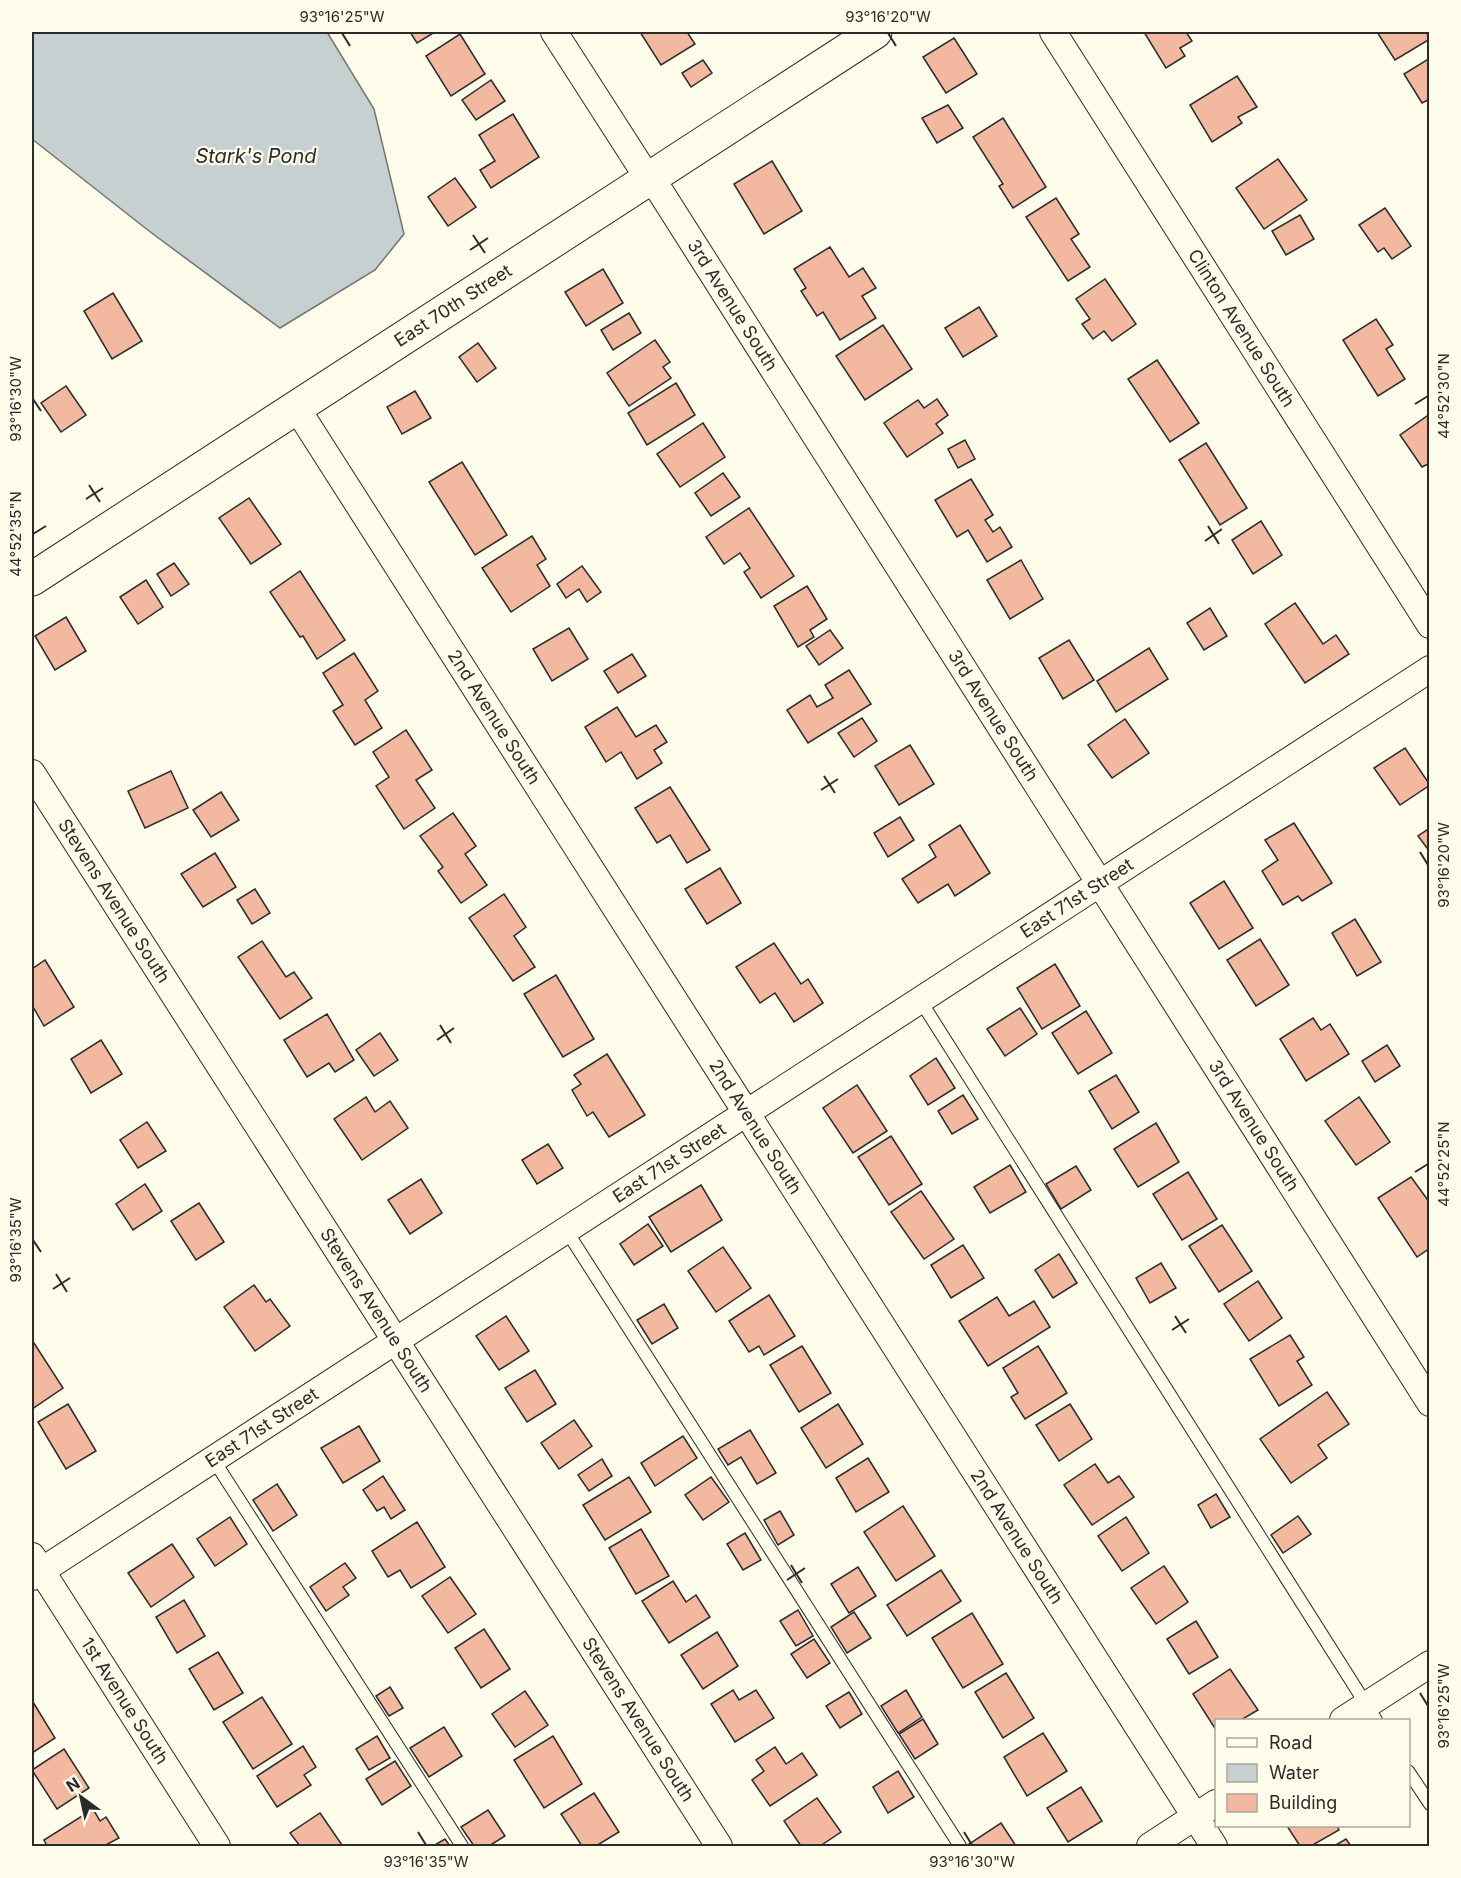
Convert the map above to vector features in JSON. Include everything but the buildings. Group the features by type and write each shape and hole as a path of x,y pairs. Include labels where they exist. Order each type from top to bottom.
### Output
{"street":[{"name":"3rd Avenue South","path":"554,32 644,172 651,177 1430,1403"},
{"name":"East 70th Street","path":"32,579 875,32"},
{"name":"Clinton Avenue South","path":"1053,32 1430,626"},
{"name":"2nd Avenue South","path":"296,408 1214,1846"},
{"name":"East 71st Street","path":"35,1568 213,1459 1430,669"},
{"name":"Stevens Avenue South","path":"32,773 719,1846"},
{"name":"1st Avenue South","path":"35,1568 218,1846"},
{"path":"1347,1719 1372,1713 1430,1664"},
{"path":"1150,1846 1215,1804"}],"lane":[{"path":"920,1000 1372,1713"},
{"path":"566,1230 960,1846"},
{"path":"213,1459 462,1846"},
{"path":"1410,1774 1430,1804"}],"water":[{"name":"Stark's Pond","path":"32,32 327,32 374,109 404,234 375,270 280,328 149,231 32,139"}]}
